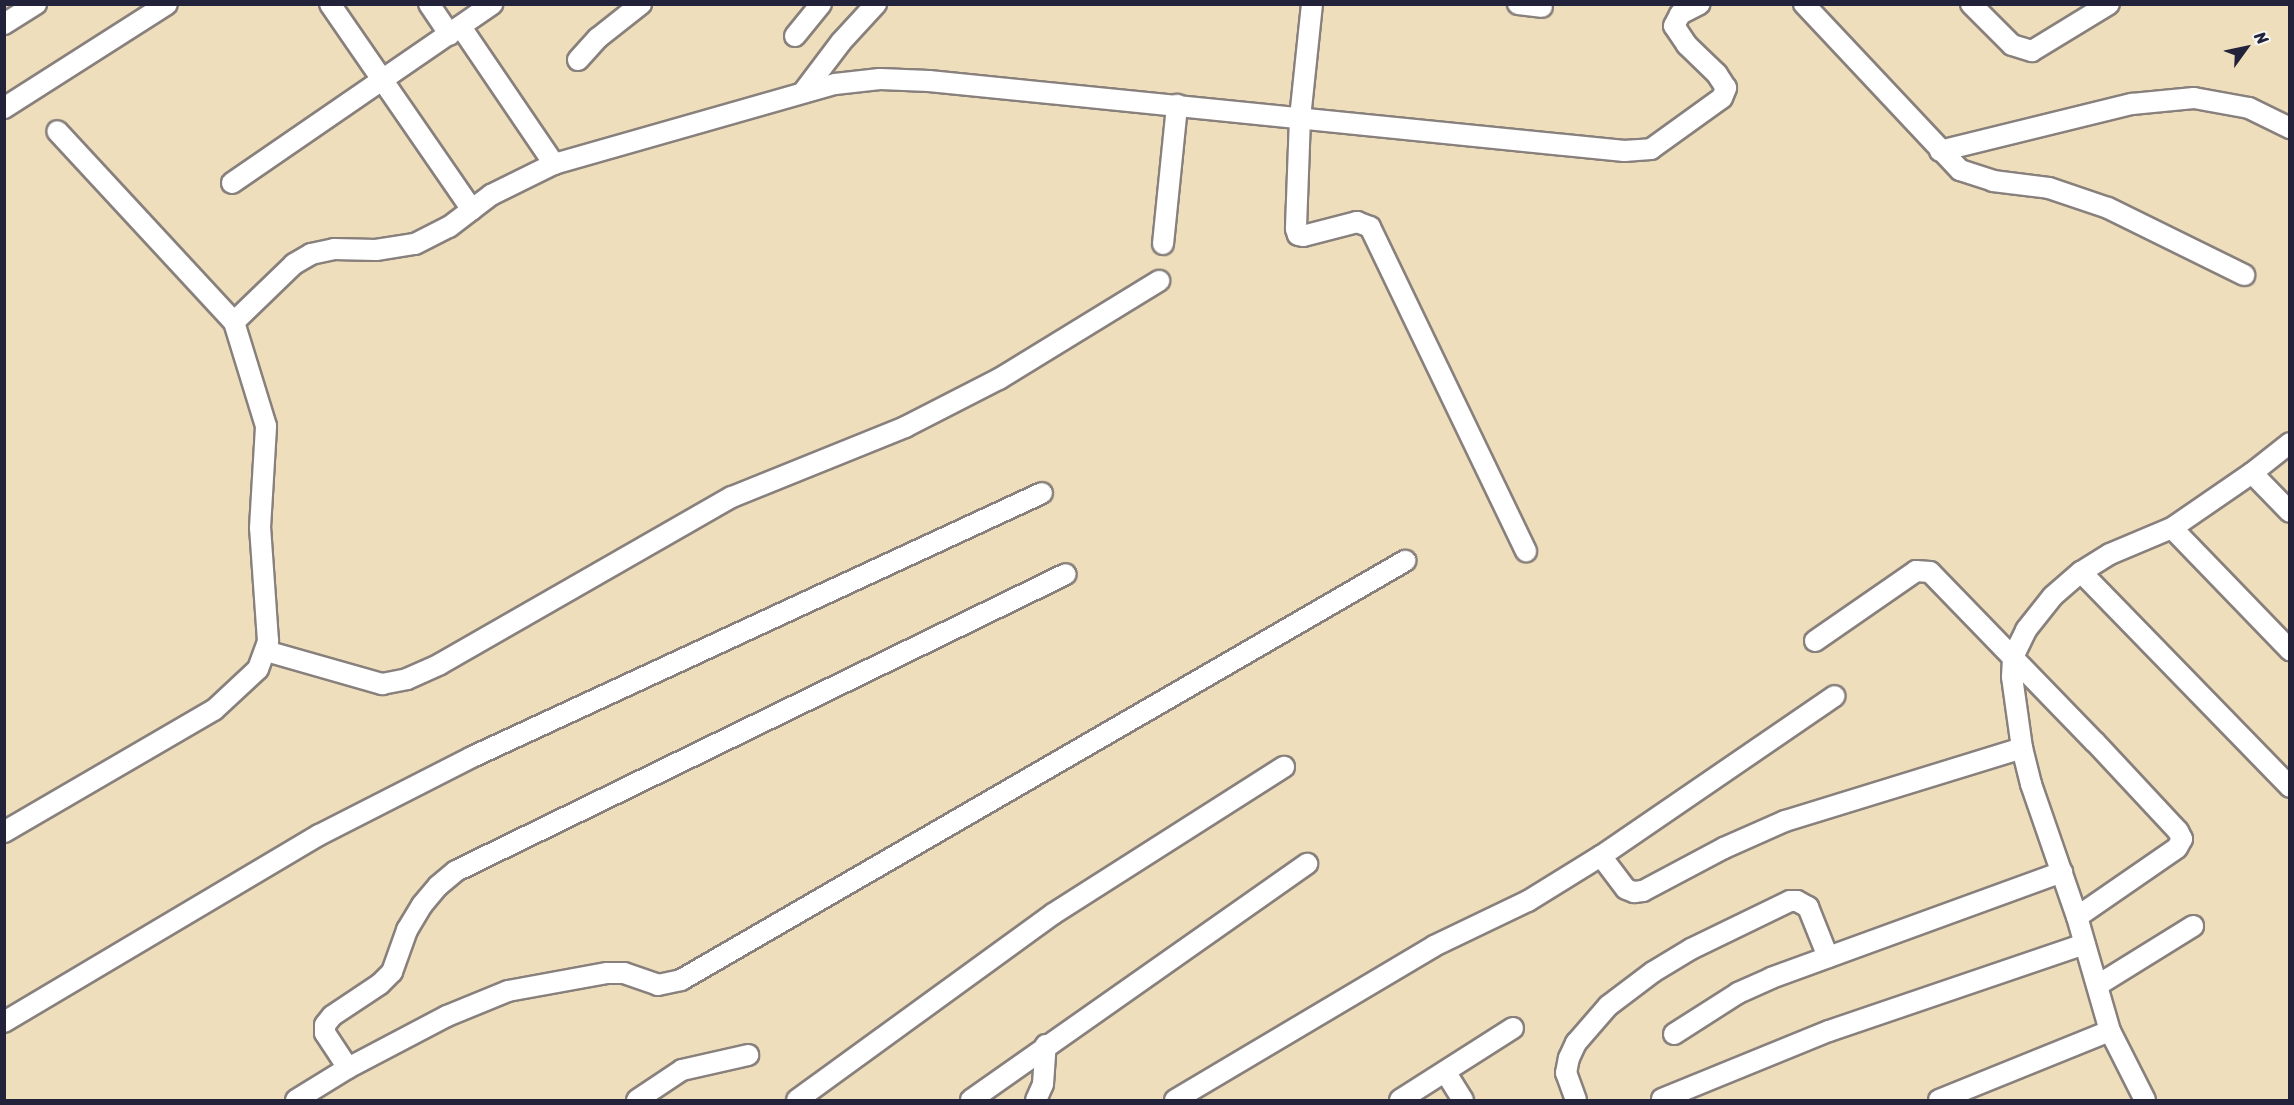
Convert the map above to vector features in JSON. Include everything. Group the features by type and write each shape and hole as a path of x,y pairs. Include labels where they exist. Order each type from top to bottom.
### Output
{"street":[{"path":"4,24 36,4"},
{"path":"4,108 167,4"},
{"path":"330,4 472,210"},
{"path":"429,4 455,31 554,164"},
{"path":"232,183 492,4"},
{"path":"578,60 598,38 641,4"},
{"path":"795,36 821,4"},
{"path":"804,91 841,42 876,4"},
{"path":"1312,4 1300,118 1296,229 1298,235 1303,236 1357,222 1370,227 1526,551"},
{"path":"1518,4 1542,7"},
{"path":"234,322 294,264 311,254 334,249 376,250 415,244 449,227 491,195 554,164 804,91 836,84 880,79 929,81 1624,151 1651,149 1722,98 1726,88 1718,74 1687,45 1674,26 1680,14 1700,4"},
{"path":"1971,4 2012,45 2032,51 2109,4"},
{"path":"1809,6 1922,127 1940,151 1960,170 1993,181 2049,188 2108,208 2244,275"},
{"path":"1940,151 2132,104 2194,98 2249,108 2289,128"},
{"path":"1163,244 1177,105"},
{"path":"4,832 214,710 258,669 268,641 260,528 266,426 234,322 57,131"},
{"path":"266,651 382,684 407,679 440,664 732,497 904,427 999,379 1159,281"},
{"path":"2145,1101 2110,1031 2077,917 2031,784 2022,748 2012,677 2013,657 2026,630 2053,596 2081,572 2110,554 2172,528 2252,473 2289,443"},
{"path":"2252,473 2289,512"},
{"path":"4,1022 319,835 471,757 1042,493"},
{"path":"2172,528 2289,650"},
{"path":"296,1101 348,1068 447,1016 508,991 607,973 624,973 658,985 681,980 1405,561"},
{"path":"1815,641 1916,571 1930,572 2171,823 2182,838 2177,848 2077,917"},
{"path":"2081,572 2289,787"},
{"path":"348,1068 325,1033 325,1025 332,1016 380,984 392,972 407,930 422,905 438,886 456,872 1066,574"},
{"path":"1175,1101 1434,946 1528,901 1601,856 1835,696"},
{"path":"1601,856 1626,889 1634,892 1643,891 1724,848 1785,821 2022,748"},
{"path":"796,1101 1053,914 1284,767"},
{"path":"971,1101 1046,1045 1307,864"},
{"path":"1674,1034 1738,993 1828,957 2062,872"},
{"path":"1576,1101 1566,1073 1569,1058 1576,1043 1608,1006 1653,972 1691,950 1790,901 1797,901 1808,907 1828,957"},
{"path":"2098,985 2193,926"},
{"path":"1662,1099 1829,1031 2085,944"},
{"path":"1400,1101 1513,1028"},
{"path":"1940,1101 2110,1031"},
{"path":"1036,1101 1043,1084 1046,1045"},
{"path":"637,1101 682,1071 748,1055"},
{"path":"1446,1073 1463,1101"}]}
